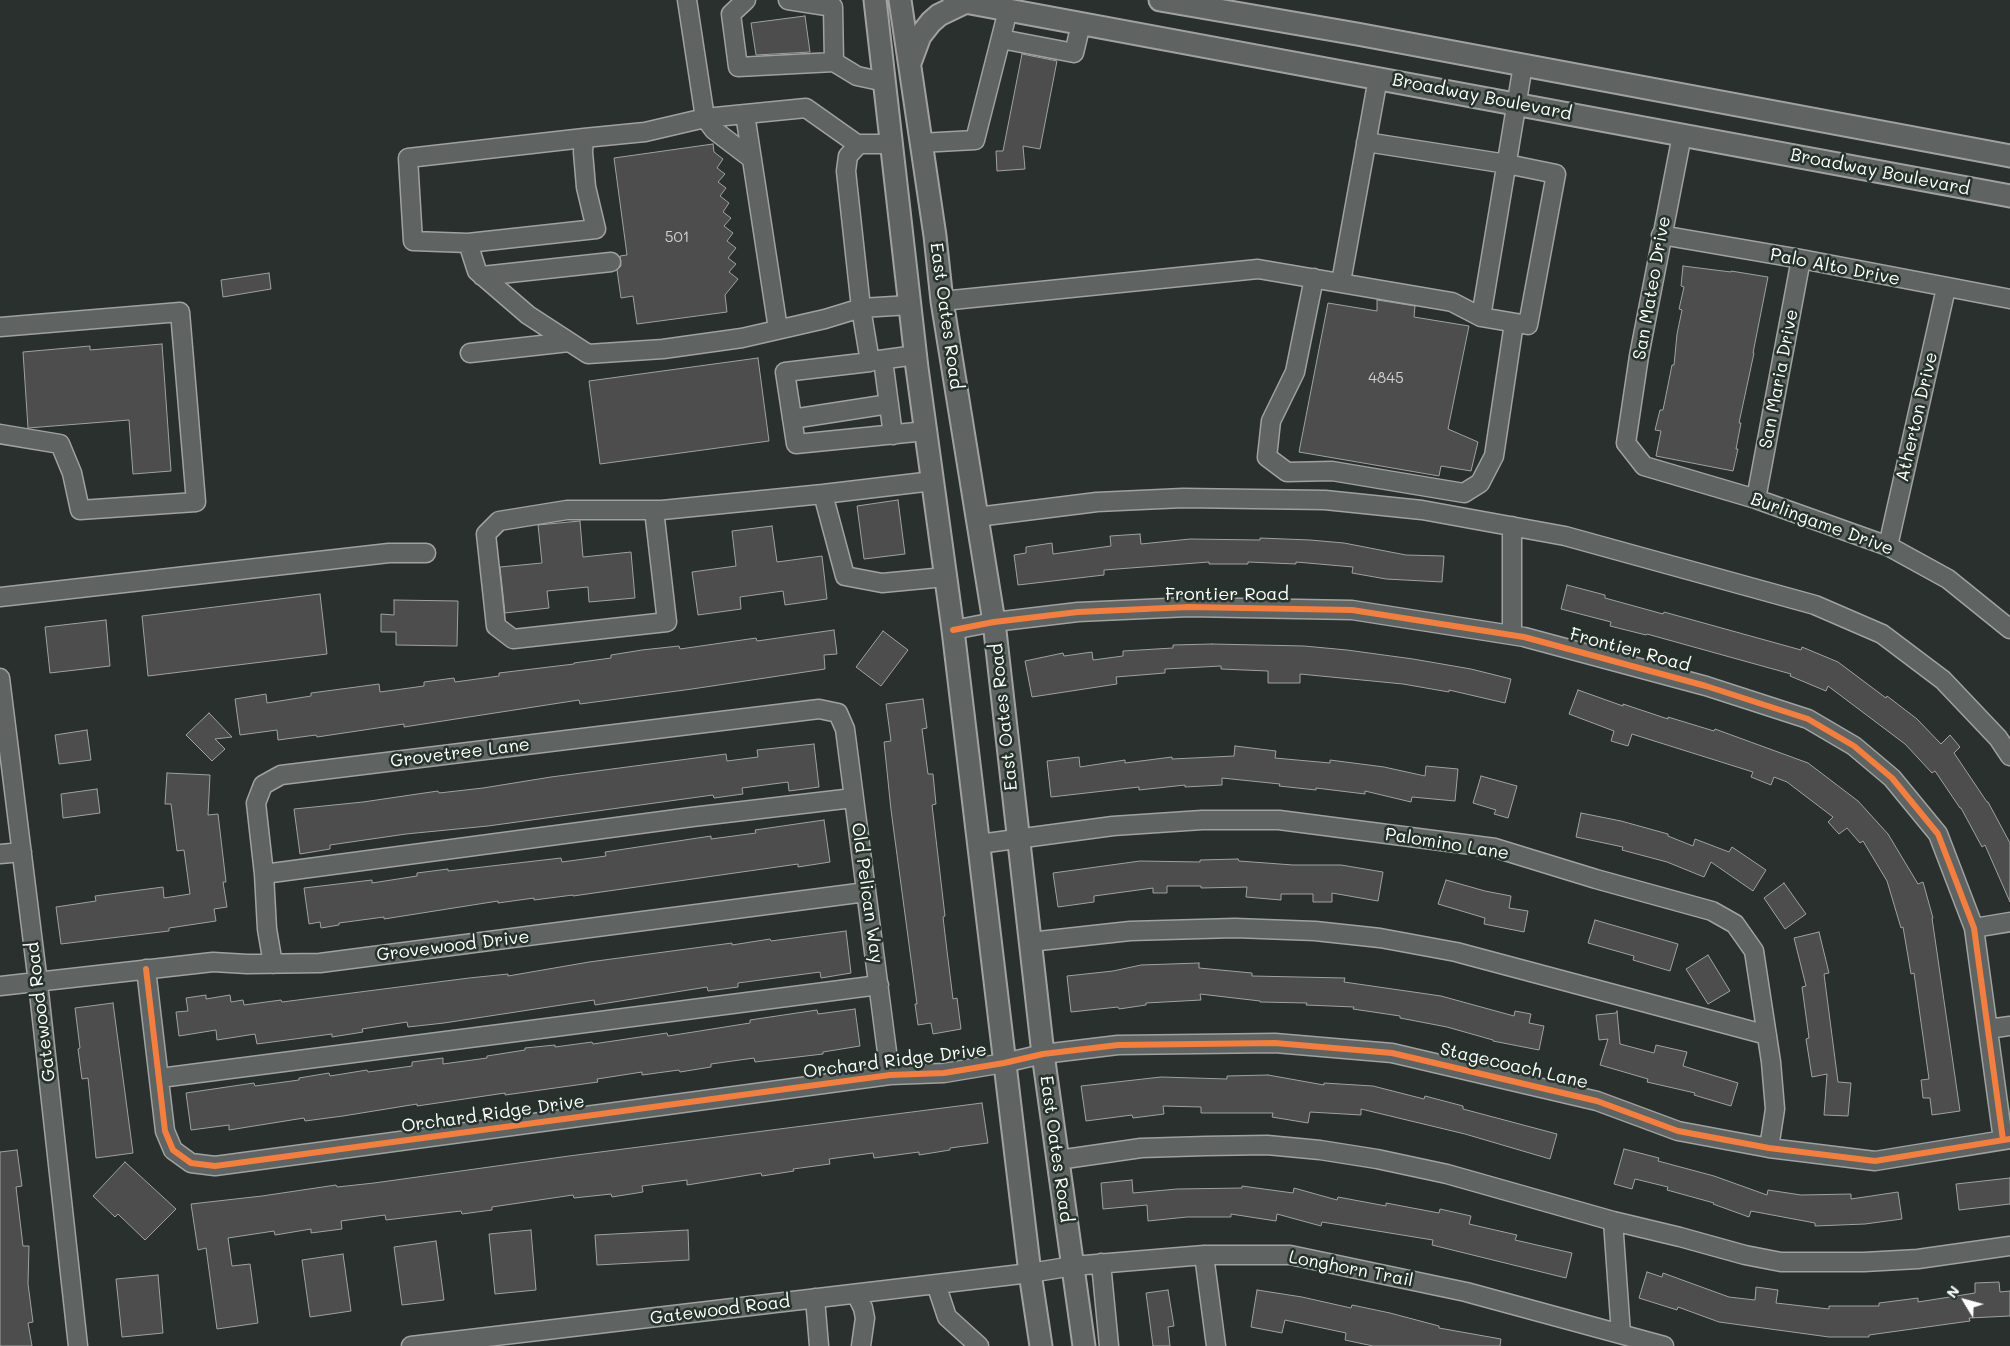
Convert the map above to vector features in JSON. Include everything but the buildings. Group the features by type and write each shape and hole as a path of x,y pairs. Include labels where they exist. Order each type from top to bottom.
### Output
{"main road":[{"name":"East Oates Road","path":"875,0 916,355 946,577 1004,1063 1041,1346"},
{"name":"East Oates Road","path":"900,0 935,236 942,301 994,622 1043,1054 1084,1346"},
{"path":"1160,0 1227,6 1522,65 2010,156"},
{"path":"909,66 920,36 931,22 960,1"},
{"name":"Broadway Boulevard","path":"960,1 2010,196"},
{"path":"910,305 942,301"}],"street":[{"path":"687,0 705,118 714,130 752,159"},
{"path":"746,0 731,14 738,67 834,62 857,76 884,82"},
{"path":"788,0 833,7 834,62"},
{"path":"920,143 975,140 1008,10"},
{"path":"1001,39 1074,53 1081,24"},
{"path":"1481,317 1522,65"},
{"path":"1341,282 1378,78"},
{"path":"584,138 583,152 586,187 596,229 468,243 413,241 408,158 584,138 645,132 705,118 806,108 859,144 892,144"},
{"path":"745,114 778,329"},
{"name":"San Mateo Drive","path":"1626,442 1638,356 1682,135"},
{"path":"942,301 1258,268 1452,302 1481,317 1528,325 1556,174 1507,164 1366,142"},
{"path":"859,144 848,156 846,171 861,308 889,404 893,435"},
{"name":"Palo Alto Drive","path":"1661,235 1801,259 2010,299"},
{"path":"468,243 477,271 482,276 528,315 588,354 662,349 742,338 825,319 861,308 910,305"},
{"name":"San Maria Drive","path":"1756,499 1801,259"},
{"path":"482,276 611,262"},
{"path":"1314,278 1295,372 1271,421 1267,457 1287,472 1332,471 1464,493 1480,484 1494,456 1514,323"},
{"name":"Atherton Drive","path":"1888,546 1946,288"},
{"path":"0,326 180,312 196,502 80,510 72,473 60,444 0,434"},
{"path":"470,353 569,342"},
{"path":"916,355 785,372 796,444 926,432"},
{"path":"792,419 889,404"},
{"name":"Burlingame Drive","path":"1626,442 1644,466 1756,499 1888,546 1948,579 2010,629"},
{"path":"654,510 667,622 513,639 496,626 486,534 499,521 567,510 654,510 823,494 933,481"},
{"path":"823,494 845,576 882,583 946,577"},
{"path":"977,517 1097,502 1183,498 1325,500 1422,510 1565,536 1815,605 1882,634 1943,680 1998,738 2010,756"},
{"path":"1512,526 1512,635"},
{"path":"0,598 389,553 426,553"},
{"name":"Frontier Road","path":"952,630 994,622 1078,612 1189,606 1352,610 1512,635 1697,683 1808,719 1854,746 1892,778 1938,834 1974,928 2006,1140"},
{"name":"Gatewood Road","path":"0,678 38,983 78,1346"},
{"name":"Grovetree Lane","path":"273,964 267,929 264,874 256,803 263,785 281,775 819,709 838,713"},
{"name":"Old Pelican Way","path":"838,713 845,729 880,985 890,1075"},
{"path":"264,874 853,798"},
{"name":"Palomino Lane","path":"978,844 1123,825 1202,820 1279,820 1495,848 1596,880 1712,911 1735,924 1754,951 1767,1035 1775,1109 1769,1148"},
{"path":"0,854 22,852"},
{"name":"Grovewood Drive","path":"0,986 38,983 146,968 213,962 320,963 866,892"},
{"path":"1974,928 2010,922"},
{"path":"1030,942 1130,931 1225,928 1315,931 1380,938 1456,952 1767,1035"},
{"name":"Orchard Ridge Drive","path":"146,968 165,1131 173,1150 191,1163 215,1166 890,1075 944,1072 1004,1063"},
{"path":"160,1078 880,985"},
{"path":"1988,1029 2010,1026"},
{"name":"Stagecoach Lane","path":"1004,1063 1043,1054 1118,1045 1274,1043 1392,1054 1597,1101 1678,1131 1769,1148 1875,1161 2006,1140"},
{"path":"1058,1160 1141,1148 1267,1145 1320,1150 1377,1159 1447,1174 1613,1221 1680,1236 1745,1255 1781,1262 1864,1262 1918,1259 2010,1246"},
{"path":"1613,1221 1621,1334"},
{"path":"1204,1255 1216,1346"},
{"name":"Longhorn Trail","path":"1030,1273 1101,1263 1204,1255 1290,1256 1466,1292 1664,1346"},
{"path":"1101,1263 1109,1346"},
{"name":"Gatewood Road","path":"411,1346 1030,1273"},
{"path":"936,1284 946,1317 979,1346"},
{"path":"856,1294 863,1308 865,1318 861,1346"},
{"path":"815,1298 819,1346"}],"cycle path":[{"path":"953,630 994,622 1078,612 1189,607 1352,610 1524,637 1706,686 1808,719 1854,746 1892,778 1938,834 1974,928 2003,1140"},
{"path":"146,969 165,1131 173,1150 191,1163 215,1166 890,1075 944,1073 1043,1054 1118,1045 1275,1043 1392,1053 1597,1101 1678,1131 1769,1148 1875,1161 2010,1139"}]}
